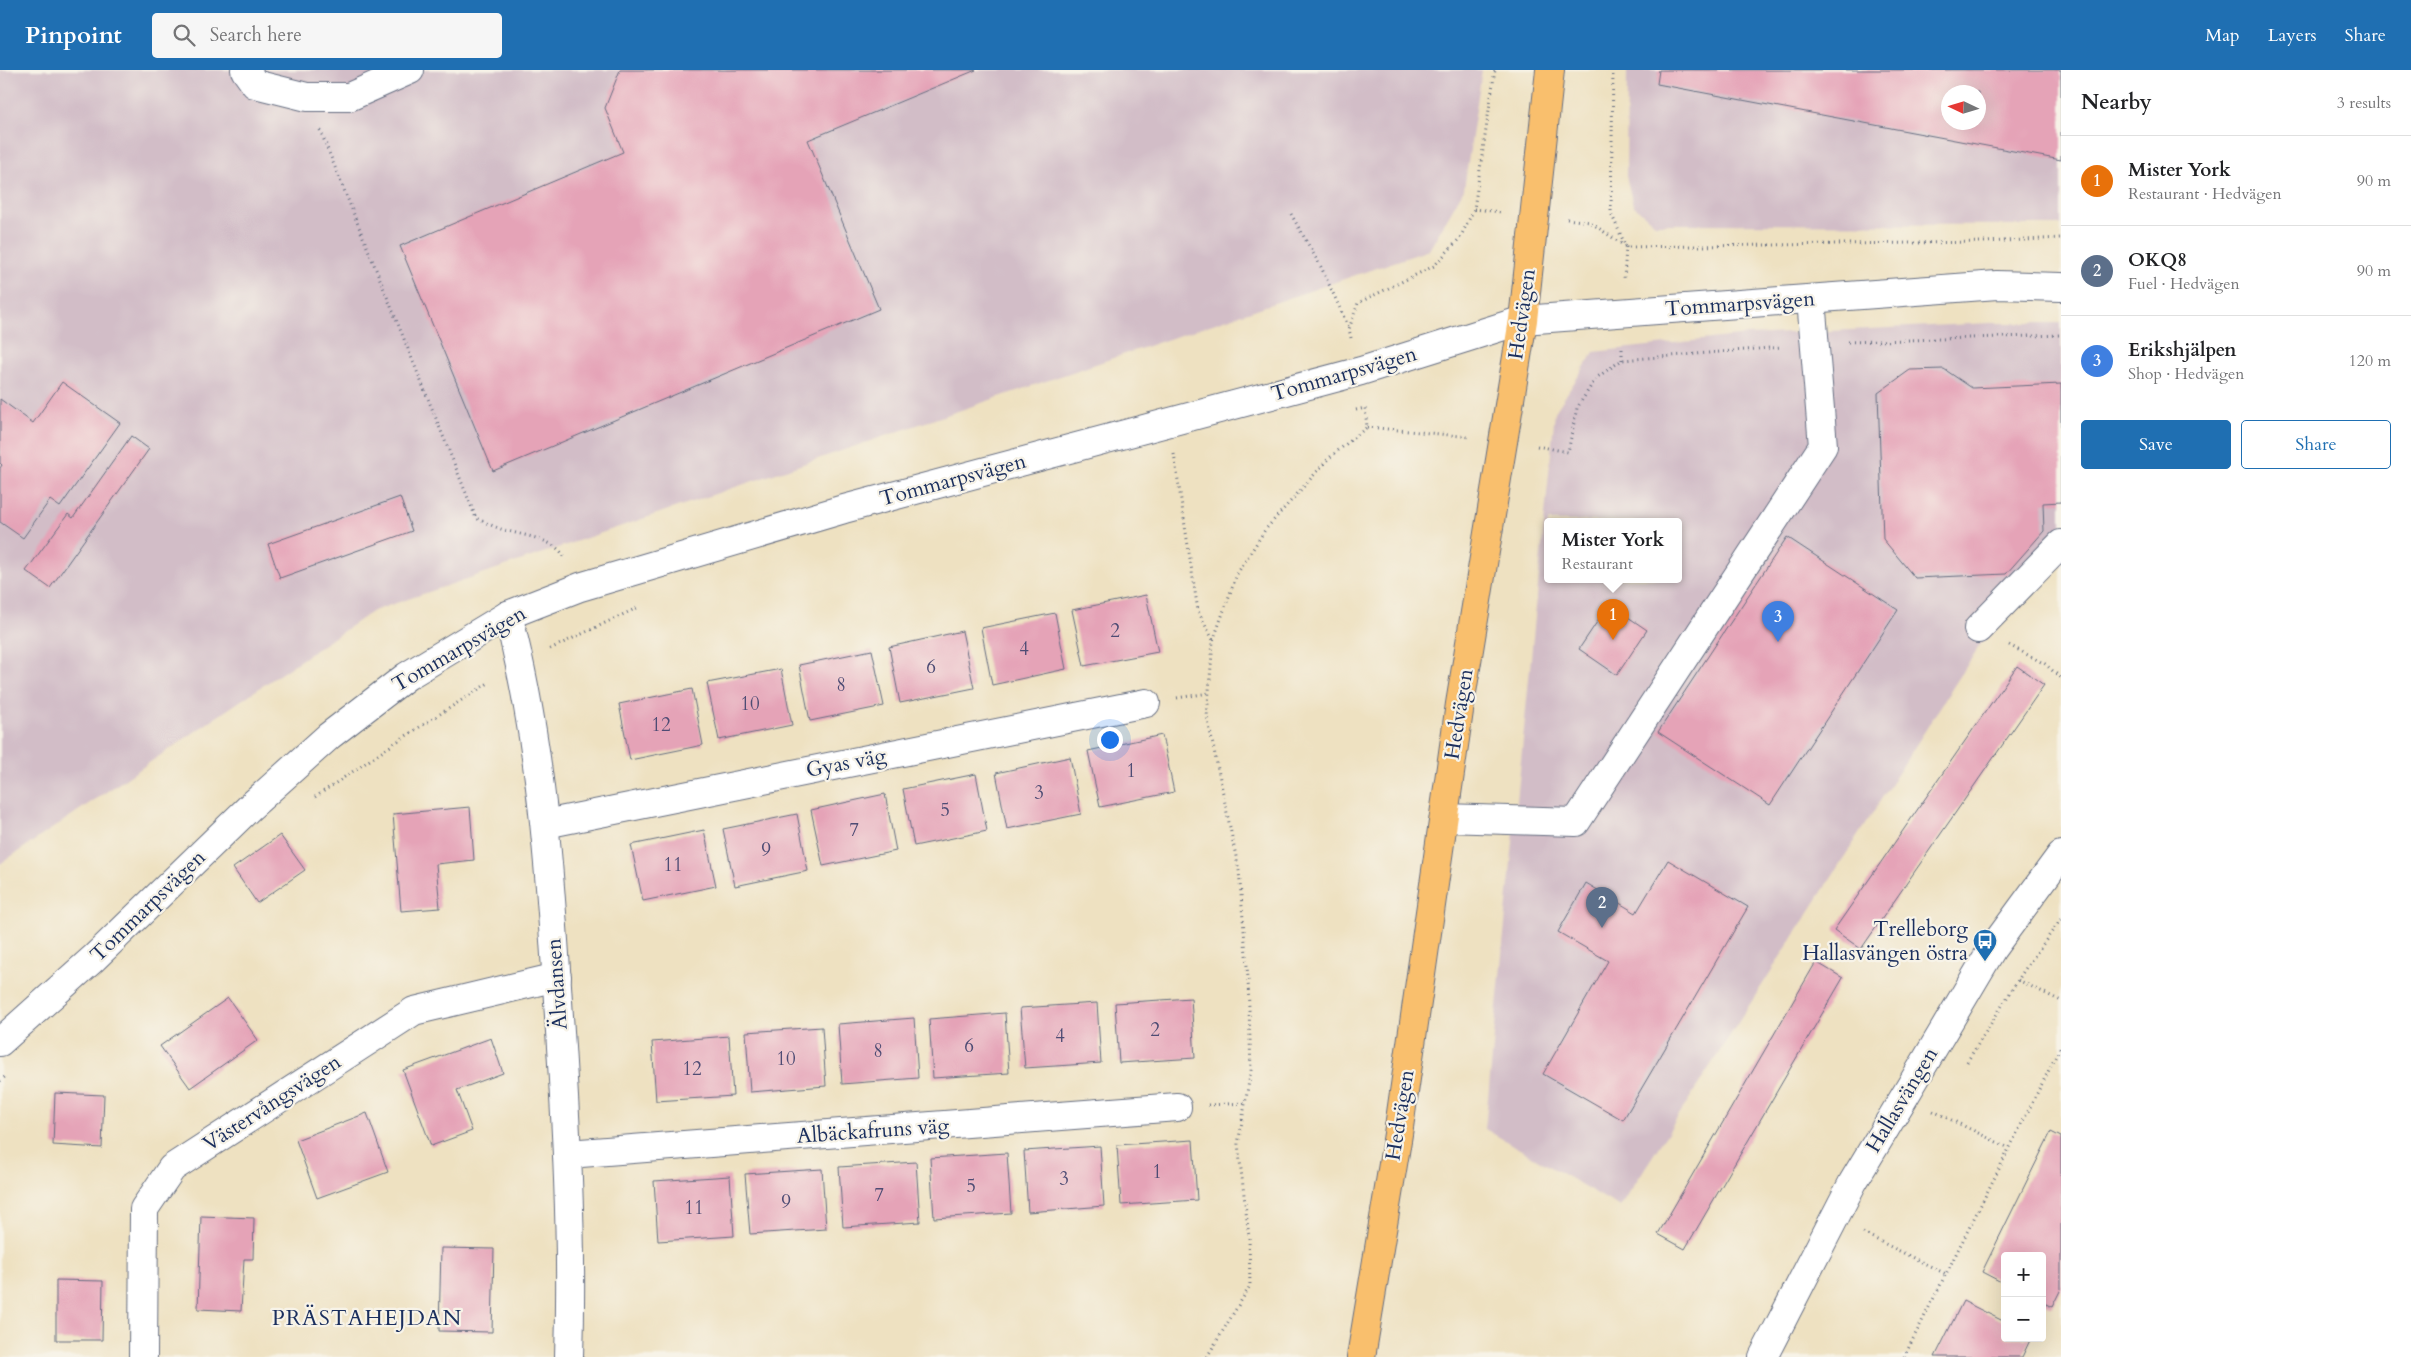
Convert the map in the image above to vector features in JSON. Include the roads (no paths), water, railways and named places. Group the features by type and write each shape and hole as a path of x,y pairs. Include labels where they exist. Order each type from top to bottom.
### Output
{"main road":[{"name":"Hedvägen","path":"1361,1357 1398,1134 1444,818 1523,320 1550,70"}],"street":[{"path":"245,70 255,84 307,97 349,97 410,70"},
{"name":"Tommarpsvägen","path":"0,1042 94,958 250,807 329,736 407,676 508,615 580,588 844,509 1361,371 1523,320 1997,285 2061,287"},
{"path":"1444,818 1576,822 1822,446 1816,344 1811,299"},
{"path":"1978,629 2061,544"},
{"name":"Älvdansen","path":"508,615 521,663 545,824 568,1154 569,1357"},
{"name":"Gyas väg","path":"545,824 1146,703"},
{"name":"Hallasvängen","path":"1762,1357 1835,1218 1992,949 2061,855"},
{"name":"Västervångsvägen","path":"143,1357 144,1208 172,1168 414,1011 557,977"},
{"name":"Albäckafruns väg","path":"568,1154 1177,1107"}],"place":[{"name":"Mister York","path":"1613,640"},
{"name":"Erikshjälpen","path":"1778,642"},
{"name":"OKQ8","path":"1602,928"},
{"name":"Trelleborg Hallasvängen östra","path":"1985,962"}],"district":[{"name":"PRÄSTAHEJDAN","path":"367,1318"}]}
